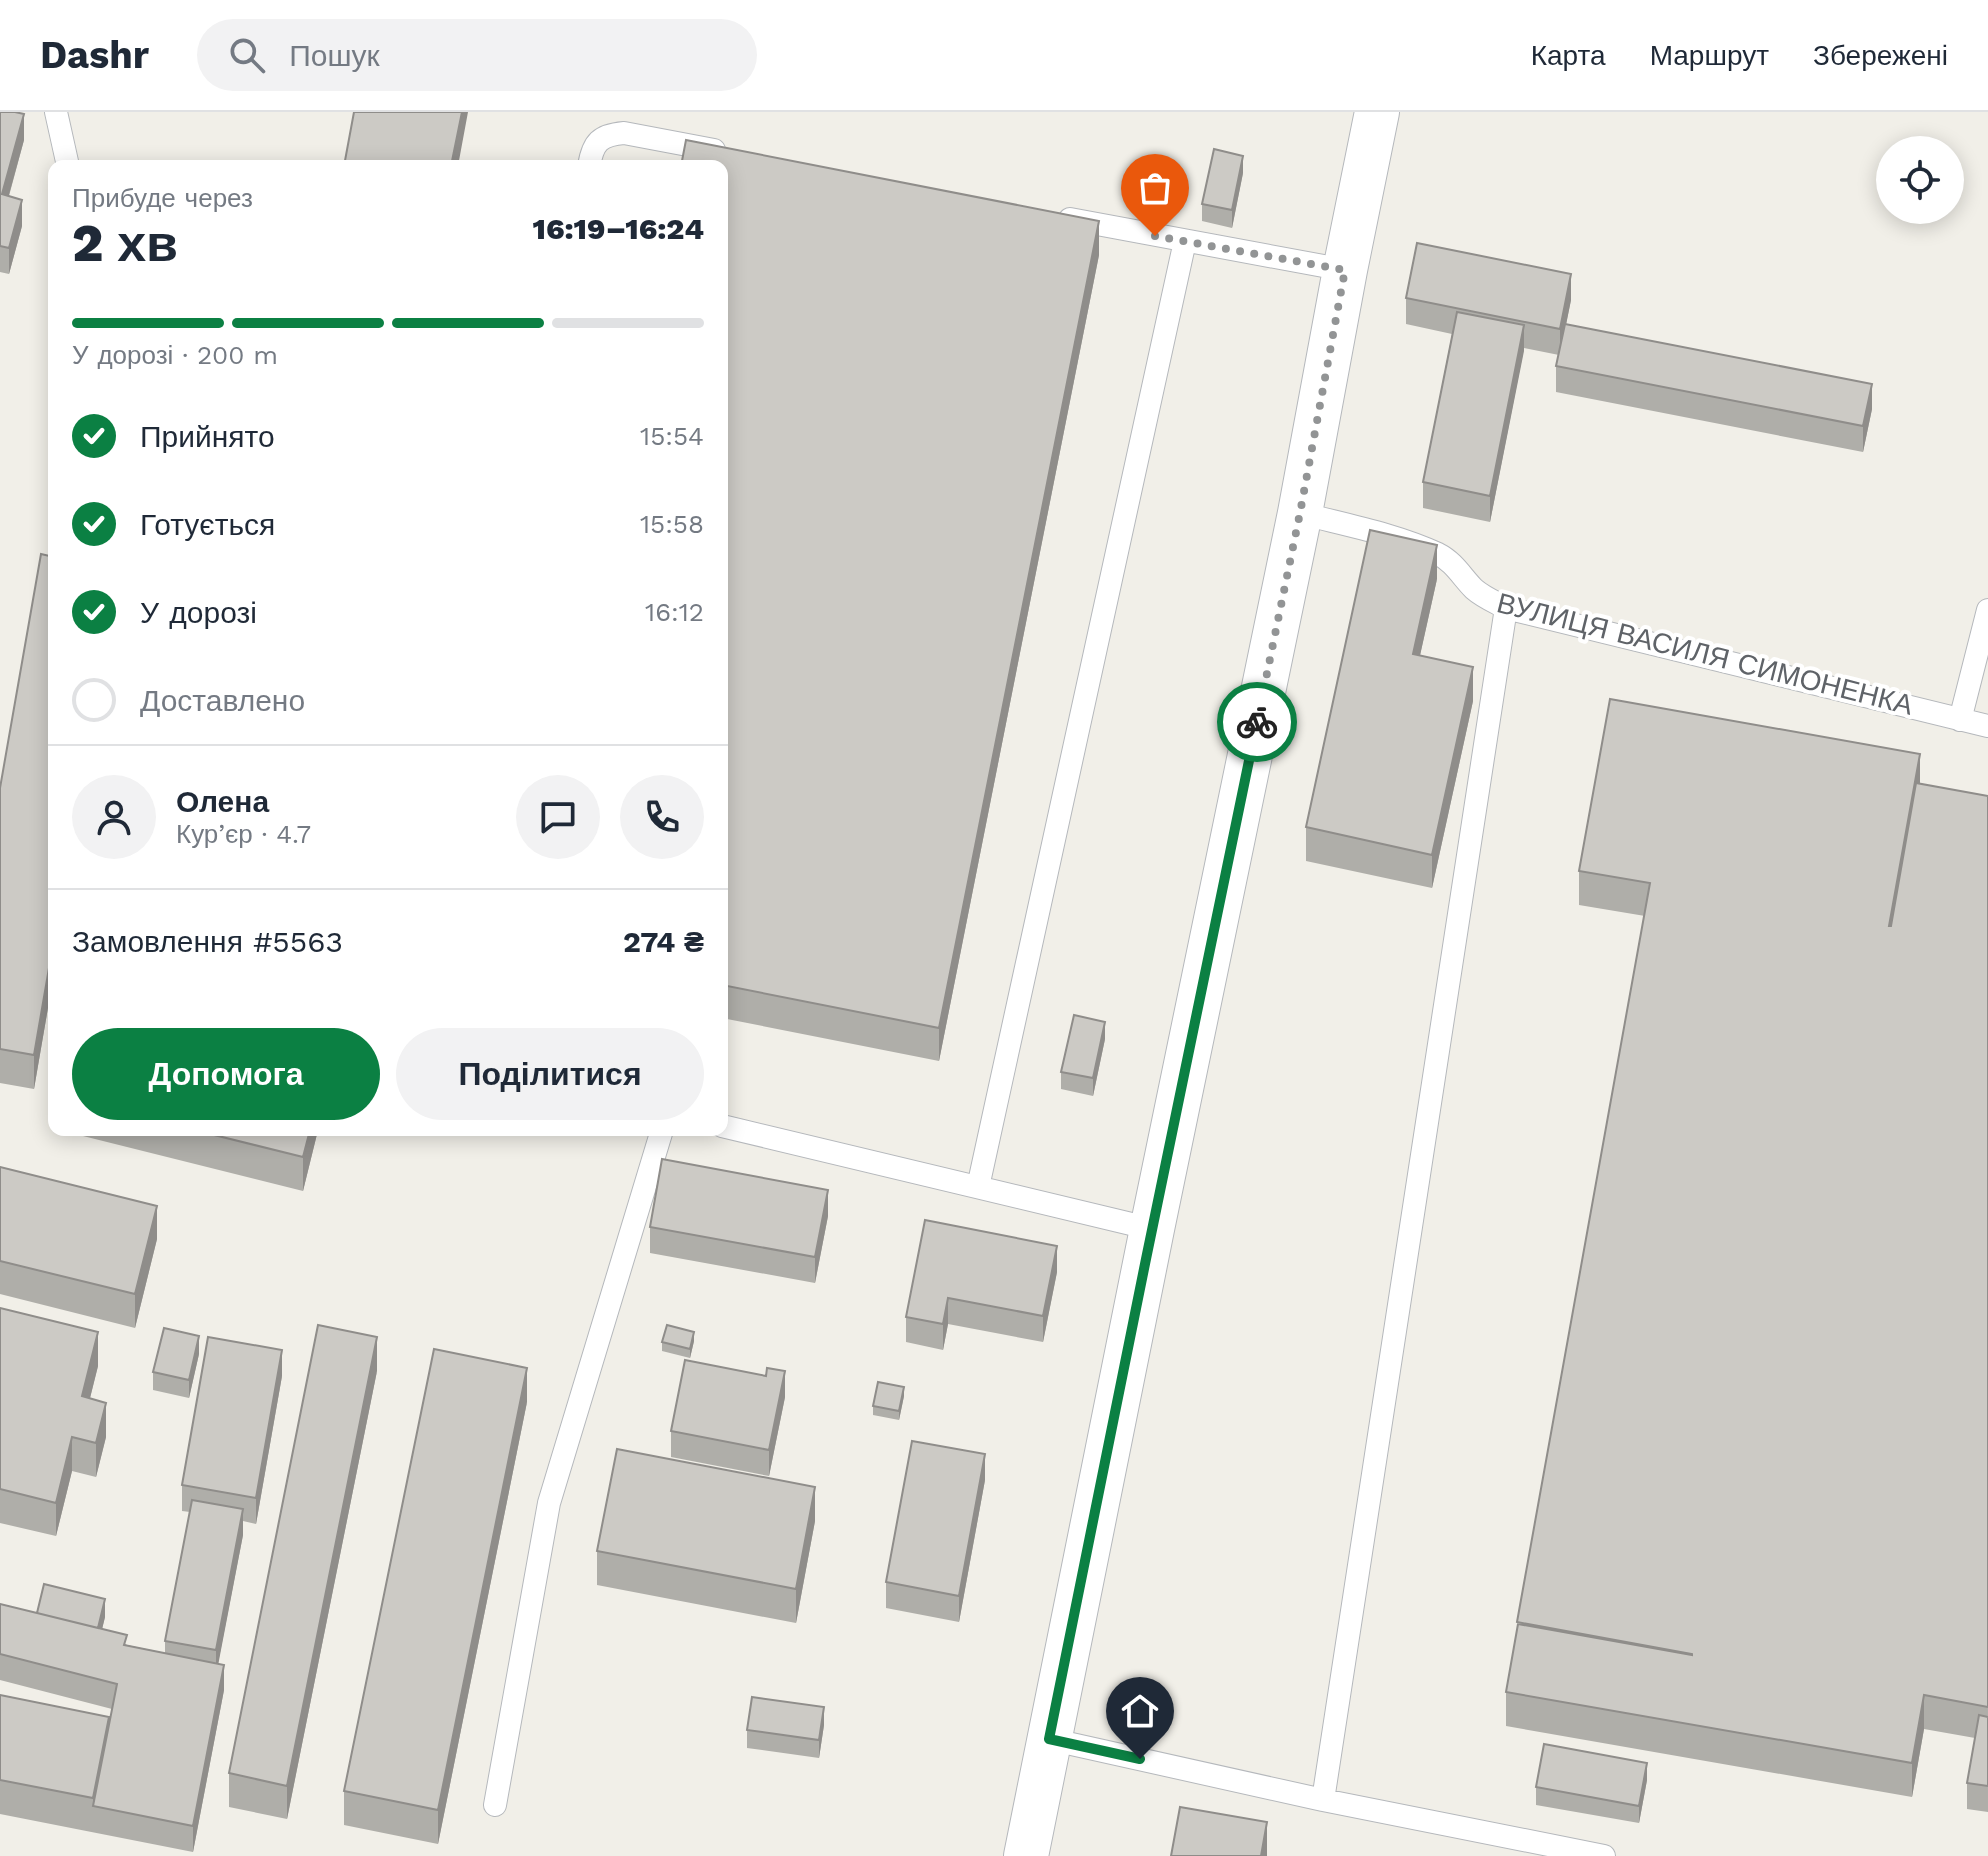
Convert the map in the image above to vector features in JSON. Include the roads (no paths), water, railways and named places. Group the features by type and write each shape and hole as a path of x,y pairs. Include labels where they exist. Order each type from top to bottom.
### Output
{"street":[{"path":"1026,1856 1300,513 1377,112"}],"lane":[{"path":"56,112 67,160"},
{"path":"590,160 597,142 609,134 624,133 729,153"},
{"path":"1048,215 1345,270"},
{"path":"978,1187 1185,241"},
{"name":"ВУЛИЦЯ ВАСИЛЯ СИМОНЕНКА","path":"1300,513 1400,540 1441,555 1485,598 1506,608 1988,726"},
{"path":"1323,1800 1506,608"},
{"path":"1960,720 1988,610"},
{"path":"728,1127 1152,1229"},
{"path":"495,1805 549,1503 660,1136"},
{"path":"1049,1739 1323,1800 1604,1856"}]}
